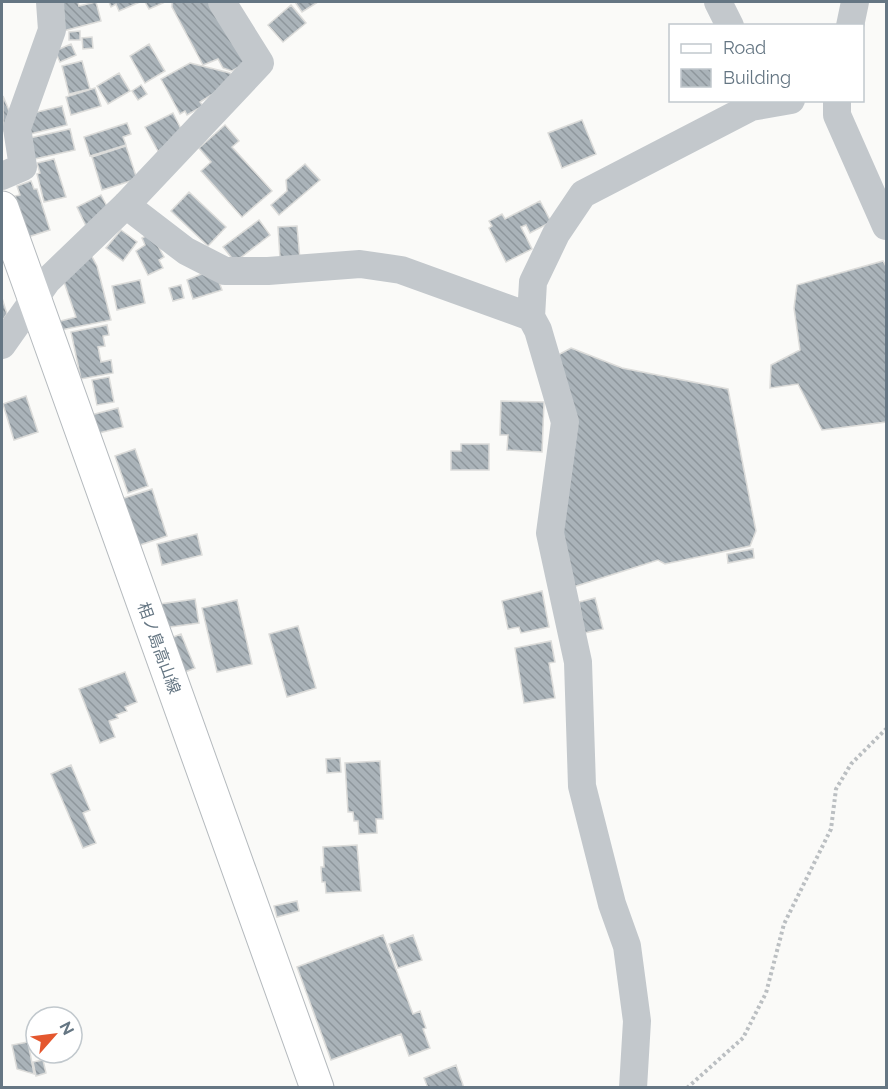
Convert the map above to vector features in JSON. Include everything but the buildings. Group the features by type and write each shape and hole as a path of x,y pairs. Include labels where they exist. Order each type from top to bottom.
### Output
{"main road":[{"name":"相ノ島高山線","path":"2,208 317,1088"}],"street":[{"path":"2,176 23,167 16,129 52,30 50,2"},
{"path":"2,345 47,280 126,205 260,63 222,2"},
{"path":"718,2 729,24"},
{"path":"850,24 855,2"},
{"path":"633,1088 637,1021 627,946 612,903 582,786 578,662 550,533 565,422 538,330 531,316 533,282 556,234 583,194 752,104 772,102"},
{"path":"837,102 837,116 886,226"},
{"path":"126,205 186,251 225,271 268,271 360,264 401,270 531,316"}],"path":[{"path":"687,1088 743,1038 766,993 784,924 831,829 836,789 851,764 886,729"}]}
